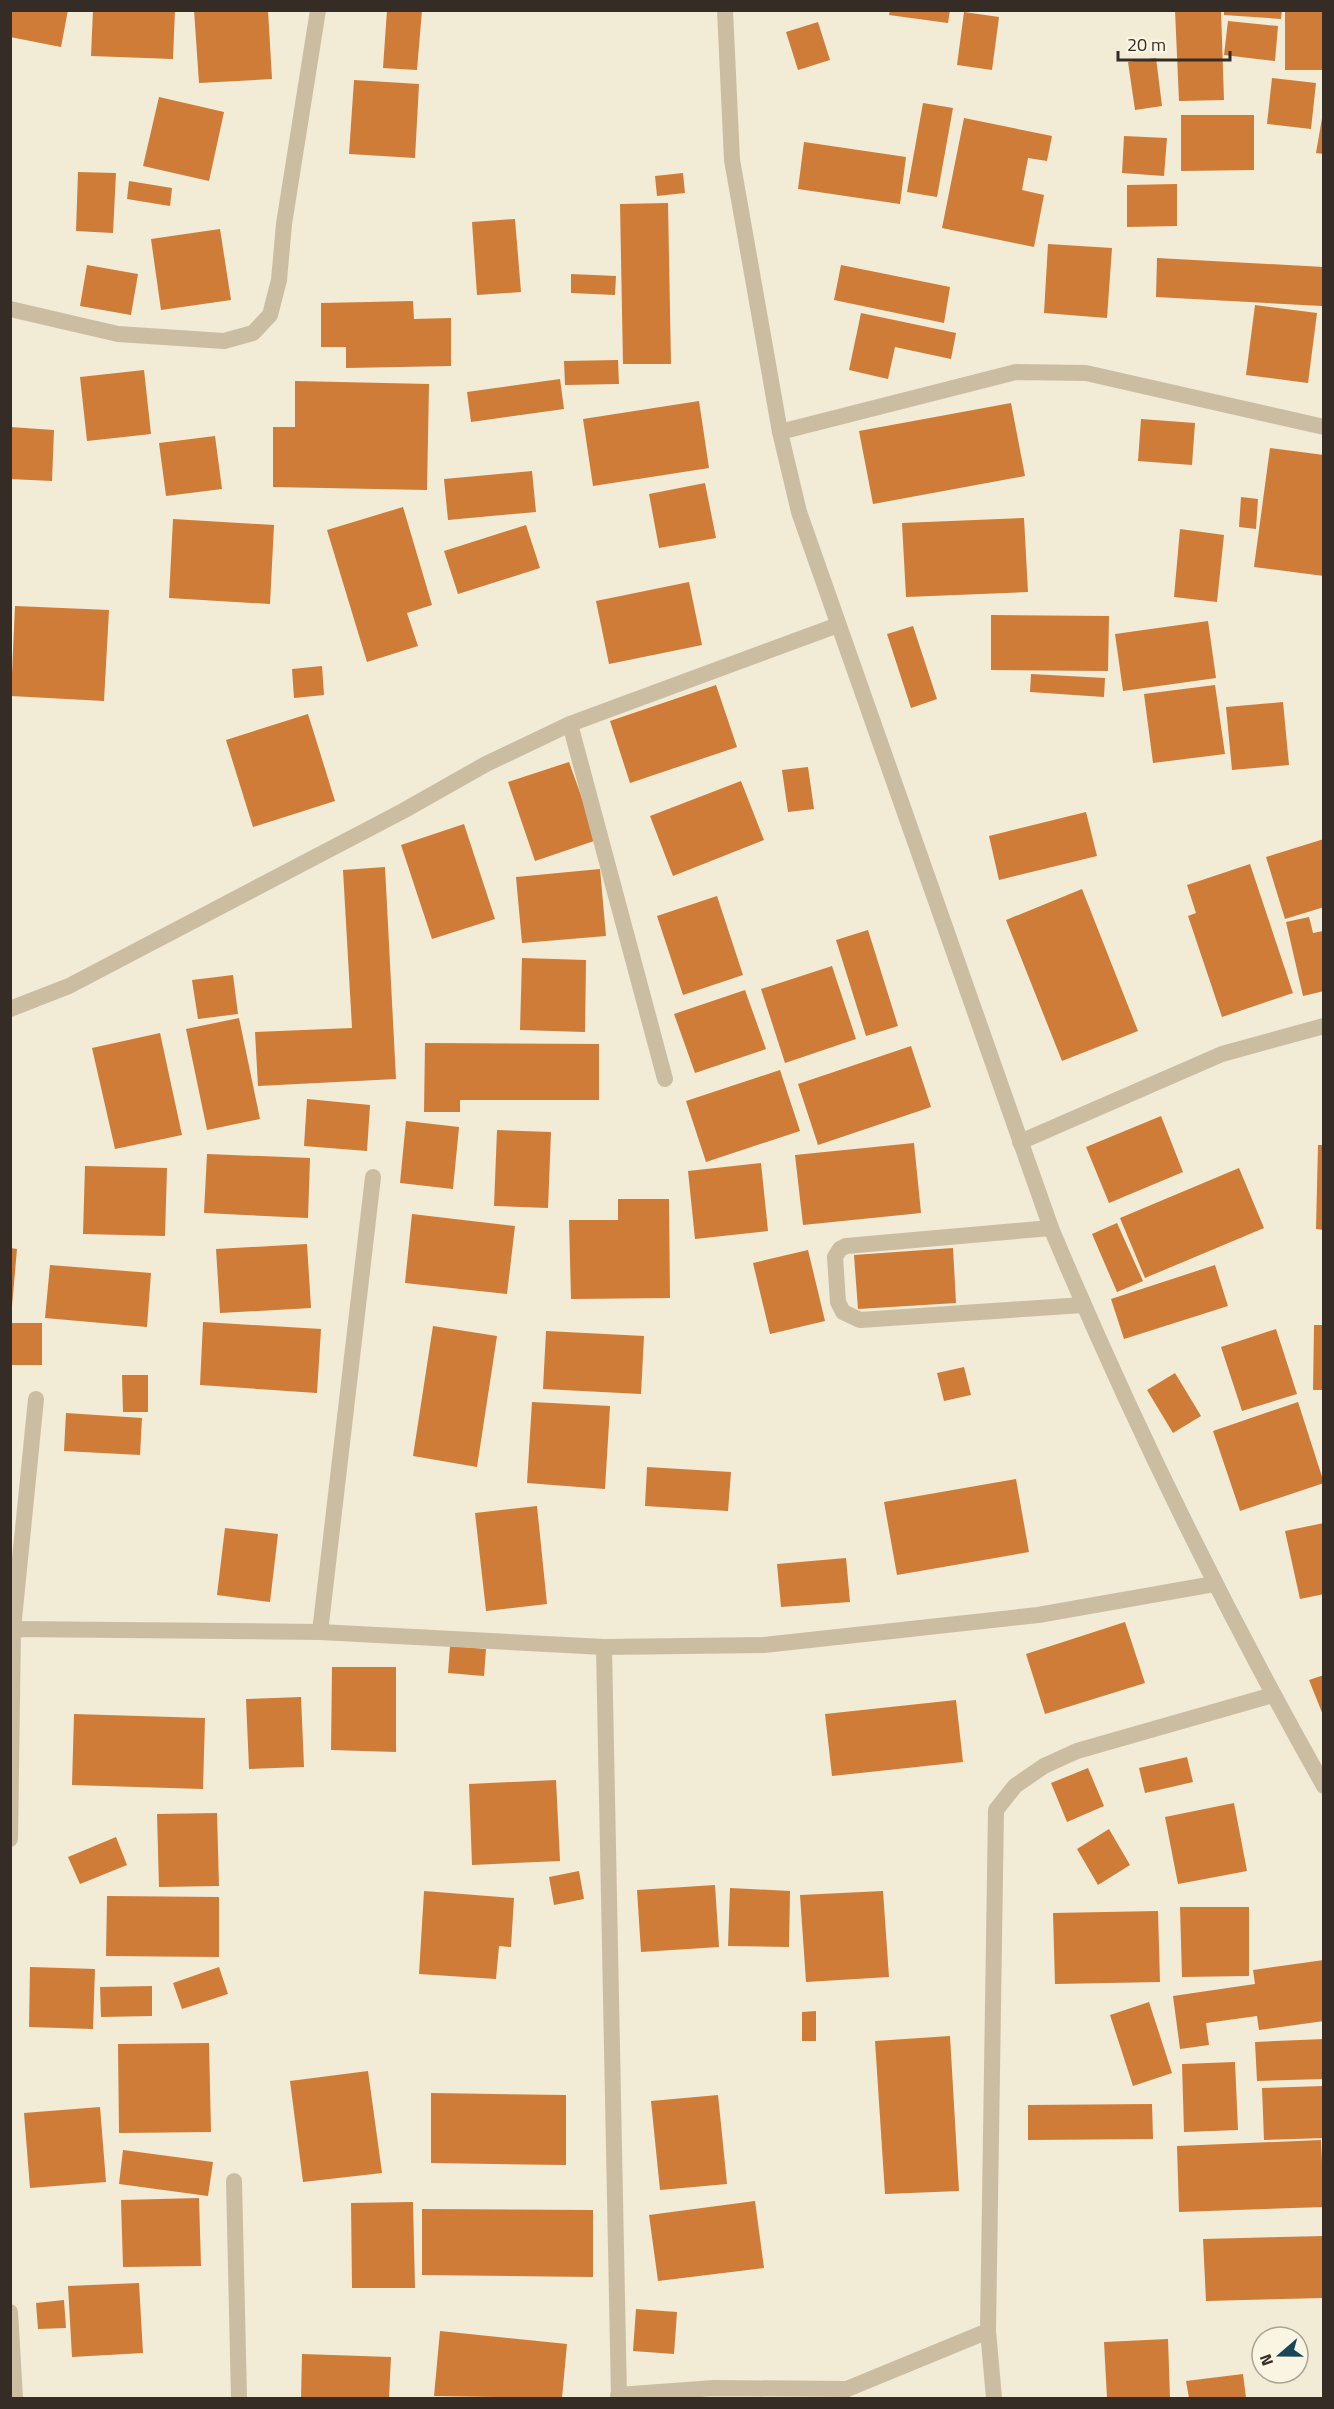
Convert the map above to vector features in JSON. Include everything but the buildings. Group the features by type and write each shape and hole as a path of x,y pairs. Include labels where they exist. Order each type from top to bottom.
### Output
{"street":[{"path":"10,309 118,334 224,341 253,333 270,315 279,279 286,212 318,10"},
{"path":"725,10 732,160 780,432 800,512 838,625 1020,1142 1051,1228 1083,1305 1214,1584 1323,1786"},
{"path":"780,432 1017,372 1086,373 1323,427"},
{"path":"10,1009 69,986 403,811 486,764 570,724 838,625"},
{"path":"570,724 665,1079"},
{"path":"1020,1142 1222,1054 1323,1026"},
{"path":"320,1632 373,1176"},
{"path":"1051,1228 846,1246 835,1257 838,1302 843,1311 860,1320 1083,1305"},
{"path":"10,1839 14,1629 36,1399"},
{"path":"14,1629 320,1632 604,1647 764,1645 1038,1615 1214,1584"},
{"path":"604,1647 619,2397 714,2388 847,2389 988,2331"},
{"path":"994,2398 988,2331 996,1810 1015,1786 1044,1766 1077,1750 1273,1695"},
{"path":"234,2181 239,2398"},
{"path":"10,2312 15,2398"}]}
